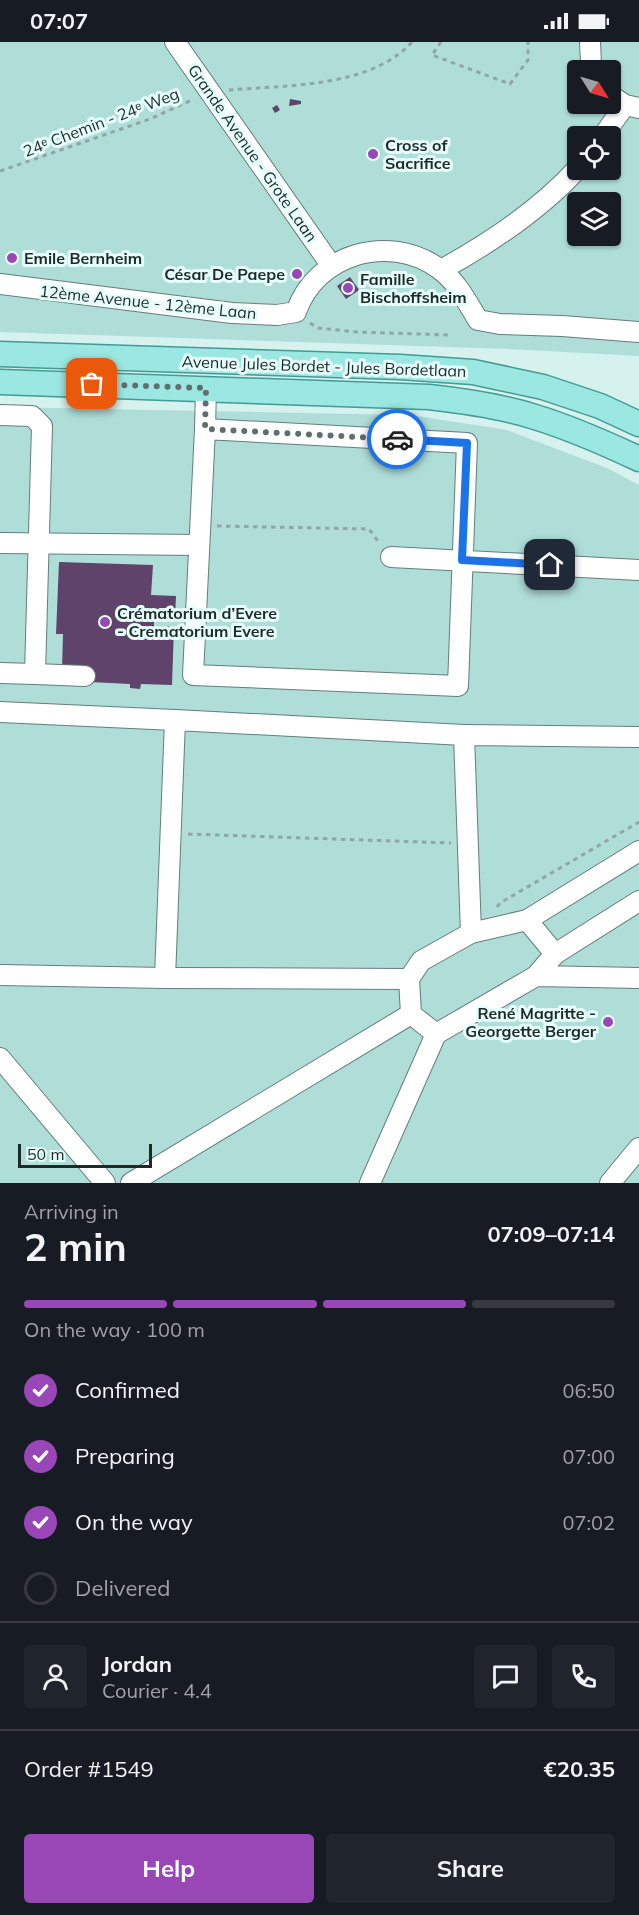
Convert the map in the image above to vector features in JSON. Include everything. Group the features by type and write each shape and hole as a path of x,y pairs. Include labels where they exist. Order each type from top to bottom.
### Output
{"main road":[{"name":"Avenue Jules Bordet - Jules Bordetlaan","path":"0,354 400,367 473,372 543,387 600,406 639,424"},
{"name":"Avenue Jules Bordet - Jules Bordetlaan","path":"0,382 429,397 484,404 553,423 639,459"}],"street":[{"name":"Grande Avenue - Grote Laan","path":"176,42 331,265"},
{"path":"590,42 591,60"},
{"path":"610,126 625,103"},
{"path":"441,270 478,249 521,218 567,180"},
{"path":"296,312 300,302 318,276 331,265 361,254 391,252 415,256 441,270 463,296 478,320 500,324 639,332"},
{"name":"12ème Avenue - 12ème Laan","path":"0,284 232,313 277,315 296,312"},
{"path":"205,429 467,443 458,686 193,675 206,388"},
{"path":"0,415 32,416 42,426 35,674"},
{"path":"0,543 38,544 200,535"},
{"path":"391,557 639,570"},
{"path":"0,673 85,676"},
{"path":"0,712 464,735 639,737"},
{"path":"165,978 175,720"},
{"path":"464,735 468,844 478,931"},
{"path":"436,1034 411,1014 409,978 421,961 478,931 527,920 639,851"},
{"path":"370,1183 436,1034 536,976 555,954 639,901"},
{"path":"527,920 555,954"},
{"path":"0,975 409,978"},
{"path":"536,976 639,978"},
{"path":"131,1183 411,1014"},
{"path":"0,1058 105,1183"},
{"path":"610,1183 639,1148"}],"path":[{"name":"24ᵉ Chemin - 24ᵉ Weg","path":"0,171 150,119 210,92 306,83 351,76 376,68 396,56 412,42"},
{"path":"440,43 432,55 510,84 528,60 528,42"},
{"path":"296,312 318,328 450,335"},
{"path":"200,535 369,529 391,557"},
{"path":"478,931 500,903 639,822"},
{"path":"171,833 468,844"}],"shaded area":[{"path":"0,42 639,42 639,356 508,349 0,332"},
{"path":"0,407 411,415 507,430 607,468 639,485 639,1183 0,1183"}],"building":[{"path":"290,99 301,101 301,104 289,106"},
{"path":"277,105 280,110 275,113 272,108"},
{"name":"Famille Bischoffsheim","path":"350,277 359,290 346,299 337,286"},
{"name":"Crématorium d’Evere - Crematorium Evere","path":"59,562 153,565 151,595 176,596 175,617 154,617 154,626 174,627 172,685 141,684 140,689 130,688 130,684 90,682 62,670 63,634 56,634"}],"way so far":[{"path":"92,384 206,388 205,429 397,439"}],"place":[{"name":"Cross of Sacrifice","path":"373,154"},
{"name":"Emile Bernheim","path":"12,258"},
{"name":"César De Paepe","path":"297,274"},
{"name":"Famille Bischoffsheim","path":"348,288"},
{"name":"Crématorium d’Evere - Crematorium Evere","path":"105,622"},
{"name":"René Magritte - Georgette Berger","path":"608,1022"}],"route":[{"path":"397,439 467,443 462,560 550,565"}]}
